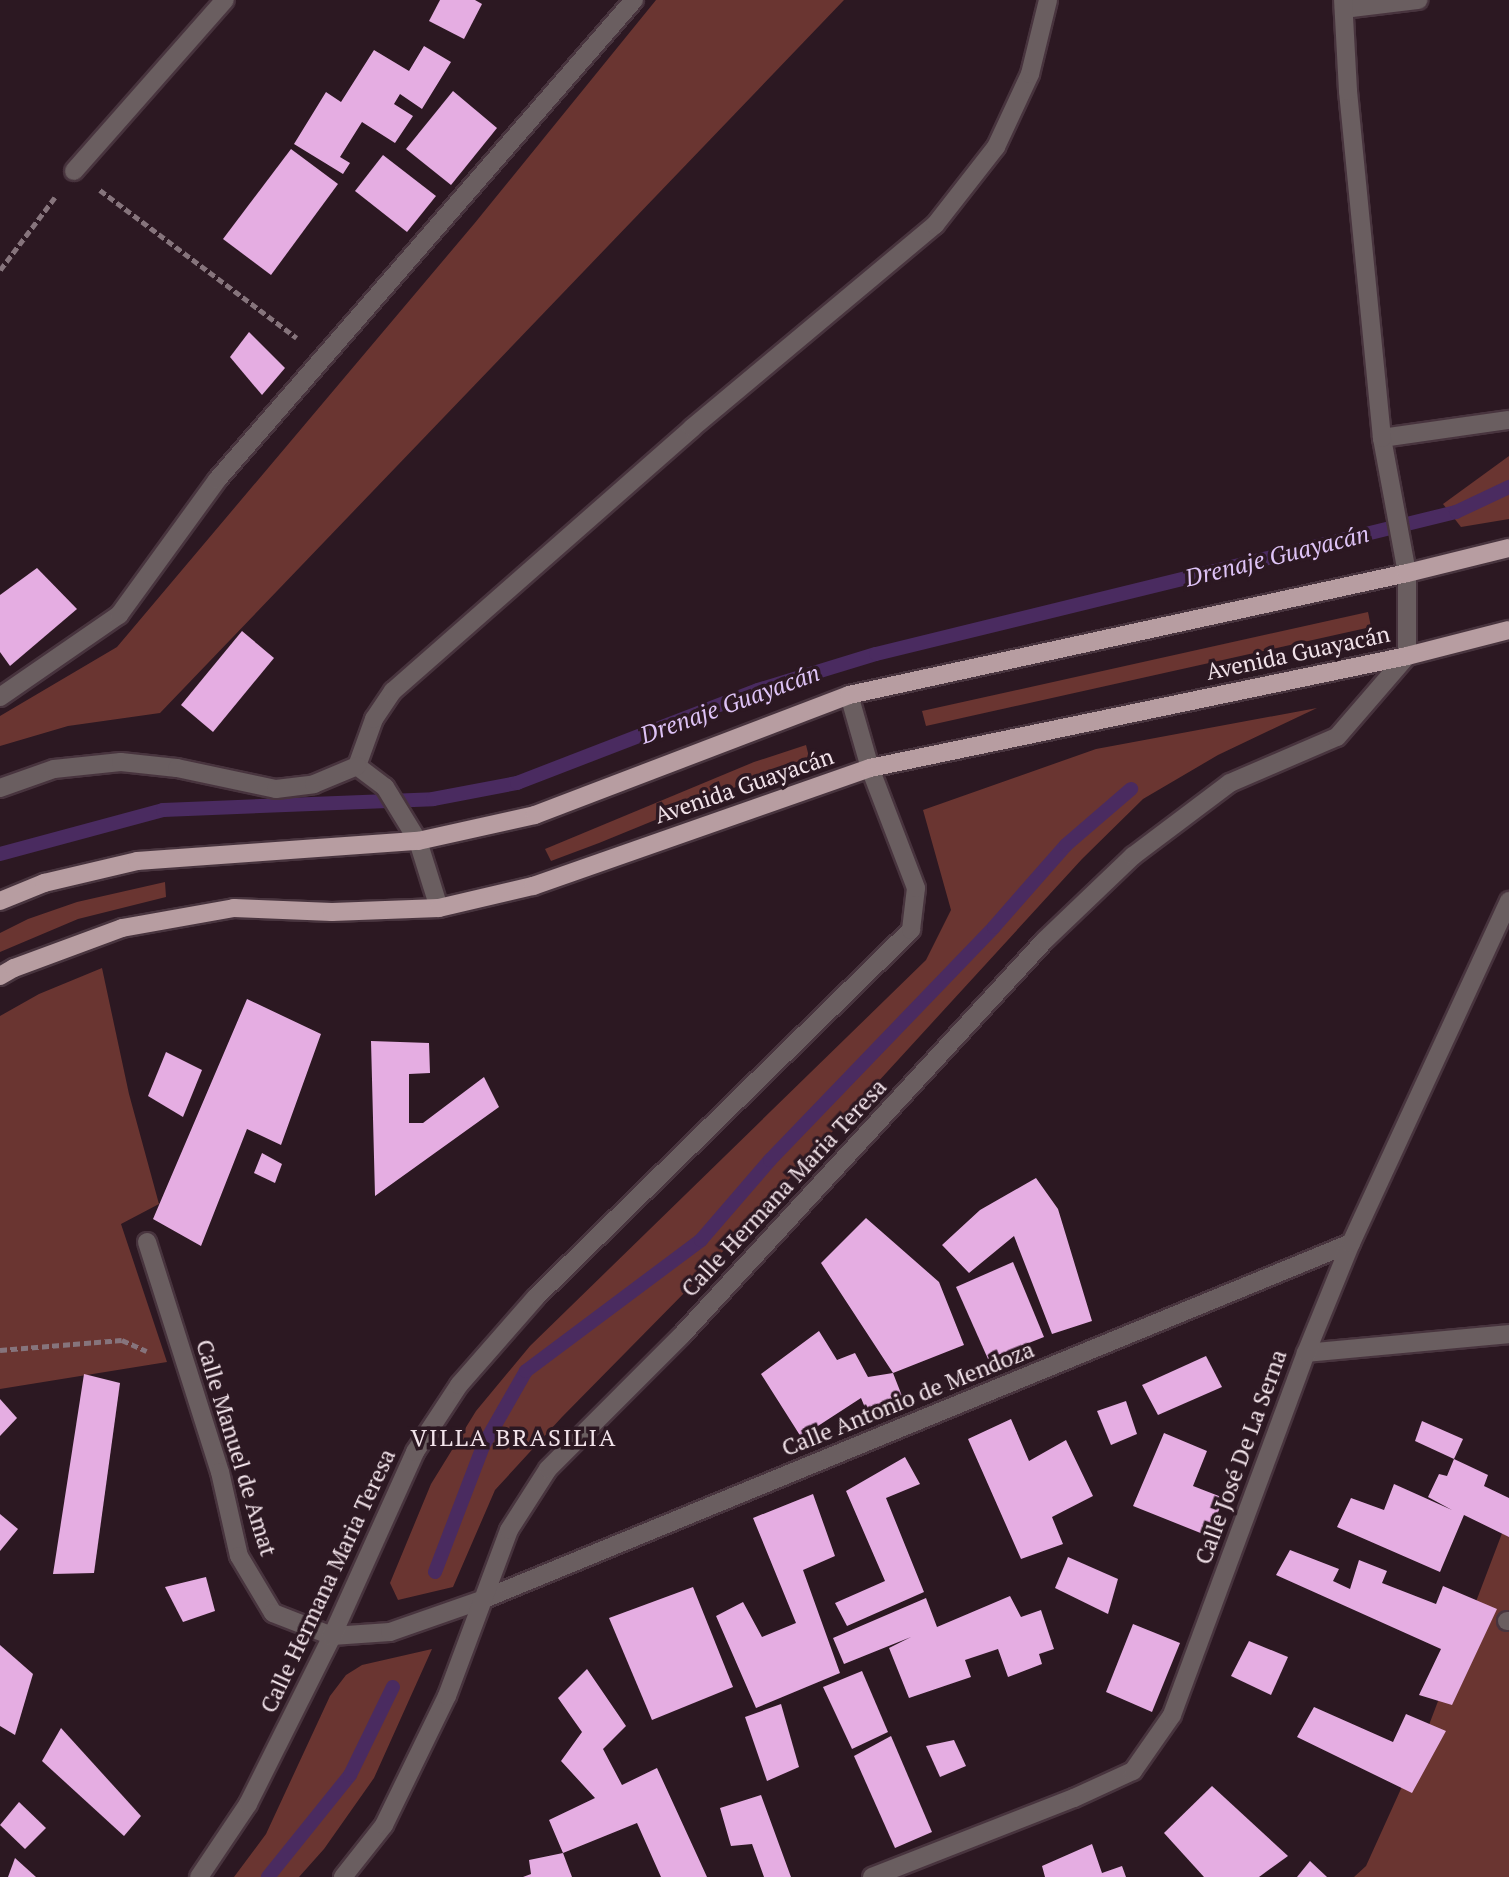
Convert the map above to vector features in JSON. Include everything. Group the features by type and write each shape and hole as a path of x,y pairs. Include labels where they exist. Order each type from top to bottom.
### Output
{"main road":[{"name":"Avenida Guayacán","path":"0,901 44,883 137,861 418,841 536,815 849,695 1407,573 1509,548"},
{"name":"Avenida Guayacán","path":"0,976 14,968 122,928 234,908 332,912 439,908 533,886 870,768 1407,656 1509,630"}],"street":[{"path":"74,171 225,0"},
{"path":"0,697 119,615 216,480 635,0"},
{"path":"0,788 54,769 121,762 177,768 276,789 314,784 357,766 374,719 393,691 692,428 934,225 996,147 1030,74 1048,0"},
{"path":"1407,656 1407,573 1382,438 1348,90 1343,4 1418,0"},
{"path":"1382,438 1509,420"},
{"name":"Calle Hermana Maria Teresa","path":"343,1877 384,1825 447,1696 509,1530 548,1469 681,1336 1045,940 1133,856 1230,783 1337,737 1407,656"},
{"name":"Calle Hermana Maria Teresa","path":"199,1877 248,1804 332,1636 415,1452 459,1385 536,1297 911,930 916,888 870,768 849,695"},
{"path":"357,766 385,787 418,841 439,908"},
{"name":"Calle José De La Serna","path":"872,1877 1074,1798 1133,1771 1172,1715 1306,1353 1351,1243 1509,901"},
{"name":"Calle Manuel de Amat","path":"146,1242 220,1472 239,1556 273,1613 332,1636 390,1632 484,1599"},
{"name":"Calle Antonio de Mendoza","path":"484,1599 1351,1243"},
{"path":"1306,1353 1509,1334"}],"path":[{"path":"0,270 74,171 323,357"},
{"path":"0,1350 122,1340 149,1352"}],"shaded area":[{"path":"656,0 844,0 160,713 68,726 0,746 0,716 117,647 474,224"},
{"path":"1509,456 1509,519 1461,527 1443,504"},
{"path":"1368,612 1371,627 926,726 922,711"},
{"path":"1317,708 1218,755 1143,799 1082,859 693,1284 562,1417 495,1490 453,1587 398,1600 390,1583 431,1484 476,1411 530,1346 926,960 951,910 923,810 1096,749"},
{"path":"806,745 809,757 599,843 551,861 545,849 754,762"},
{"path":"165,882 166,897 78,919 0,952 0,933 28,919 77,902"},
{"path":"102,968 129,1094 159,1204 121,1224 167,1362 0,1389 0,1016 39,994"},
{"path":"1509,1515 1509,1877 1354,1877 1366,1866 1424,1738"},
{"path":"432,1649 374,1778 324,1849 299,1877 234,1877 266,1834 330,1696 346,1675 362,1665"}],"building":[{"path":"440,0 475,0 482,4 464,39 429,21"},
{"path":"424,46 451,62 422,109 400,94 394,104 413,116 395,143 362,122 340,157 350,163 343,174 294,144 326,92 341,102 374,50 409,71"},
{"path":"453,91 497,128 451,185 406,149"},
{"path":"291,149 338,184 271,275 223,239"},
{"path":"383,155 436,196 407,232 355,191"},
{"path":"249,332 285,368 262,395 230,357"},
{"path":"37,568 77,609 10,666 0,652 0,595"},
{"path":"242,631 274,658 213,732 181,705"},
{"path":"247,999 321,1034 281,1145 247,1129 201,1246 153,1219"},
{"path":"371,1041 429,1043 430,1073 409,1074 409,1123 423,1123 484,1077 499,1107 375,1196"},
{"path":"166,1052 202,1070 183,1117 148,1096"},
{"path":"262,1153 282,1164 275,1183 254,1173"},
{"path":"1036,1178 1058,1209 1092,1321 1052,1334 1014,1236 969,1273 942,1245 980,1210"},
{"path":"866,1218 939,1282 964,1345 893,1373 821,1263"},
{"path":"1013,1262 1044,1337 988,1359 956,1287"},
{"path":"819,1331 837,1360 855,1353 868,1377 893,1373 904,1401 866,1410 861,1398 801,1437 761,1374"},
{"path":"1206,1356 1222,1387 1158,1415 1142,1385"},
{"path":"84,1374 120,1383 94,1573 53,1574"},
{"path":"0,1399 17,1418 0,1436"},
{"path":"1126,1401 1137,1434 1111,1445 1097,1411"},
{"path":"1011,1419 1029,1461 1066,1440 1093,1496 1052,1517 1063,1544 1021,1559 968,1439"},
{"path":"1422,1421 1463,1439 1454,1459 1415,1441"},
{"path":"1164,1433 1207,1451 1193,1486 1224,1498 1208,1536 1133,1506"},
{"path":"905,1457 920,1484 886,1498 924,1592 847,1626 835,1603 885,1581 846,1491"},
{"path":"1454,1459 1488,1475 1484,1486 1509,1498 1509,1537 1464,1515 1440,1572 1337,1527 1351,1498 1384,1510 1394,1484 1452,1510 1428,1497 1439,1474 1447,1476"},
{"path":"813,1494 835,1556 803,1570 840,1673 756,1708 716,1616 743,1602 762,1637 796,1623 753,1518"},
{"path":"0,1514 18,1529 0,1551"},
{"path":"1290,1550 1339,1569 1333,1581 1350,1589 1359,1560 1387,1571 1382,1583 1436,1604 1443,1586 1497,1609 1452,1705 1419,1695 1441,1649 1276,1575"},
{"path":"1068,1557 1118,1579 1108,1614 1055,1588"},
{"path":"206,1577 215,1611 183,1622 165,1587"},
{"path":"693,1587 733,1687 652,1720 609,1618"},
{"path":"1010,1596 1021,1617 1041,1610 1054,1649 1039,1654 1042,1664 1008,1677 998,1649 965,1660 971,1677 909,1698 889,1648 911,1637 844,1664 833,1638 926,1598 937,1627"},
{"path":"1133,1624 1180,1643 1152,1712 1106,1692"},
{"path":"1249,1641 1288,1657 1271,1695 1231,1676"},
{"path":"0,1645 33,1674 15,1735 0,1726"},
{"path":"587,1669 626,1726 603,1749 622,1785 657,1768 707,1877 661,1877 637,1823 563,1853 549,1820 595,1798 561,1761 582,1732 558,1698"},
{"path":"862,1671 888,1732 852,1749 823,1687"},
{"path":"781,1704 799,1767 767,1781 745,1717"},
{"path":"1314,1707 1393,1742 1406,1714 1446,1731 1412,1793 1297,1737"},
{"path":"61,1728 141,1816 124,1836 42,1761"},
{"path":"891,1736 932,1832 895,1848 854,1756"},
{"path":"954,1740 966,1766 940,1777 926,1746"},
{"path":"1212,1786 1288,1856 1259,1877 1204,1877 1164,1833"},
{"path":"761,1795 791,1877 764,1877 752,1844 731,1846 720,1808"},
{"path":"19,1802 46,1828 25,1849 0,1825"},
{"path":"1092,1844 1102,1873 1122,1866 1126,1877 1045,1877 1042,1866"},
{"path":"563,1853 572,1877 523,1877 531,1874 529,1860"},
{"path":"15,1858 36,1877 8,1877"},
{"path":"1310,1861 1327,1877 1297,1877"}],"waterway":[{"name":"Drenaje Guayacán","path":"0,854 163,810 433,799 517,783 758,690 876,654 1456,512 1509,487"},
{"path":"435,1572 483,1446 526,1371 701,1240 770,1160 994,927 1066,845 1131,789"},
{"path":"268,1877 350,1775 393,1687"}],"district":[{"name":"VILLA BRASILIA","path":"514,1438"}]}
